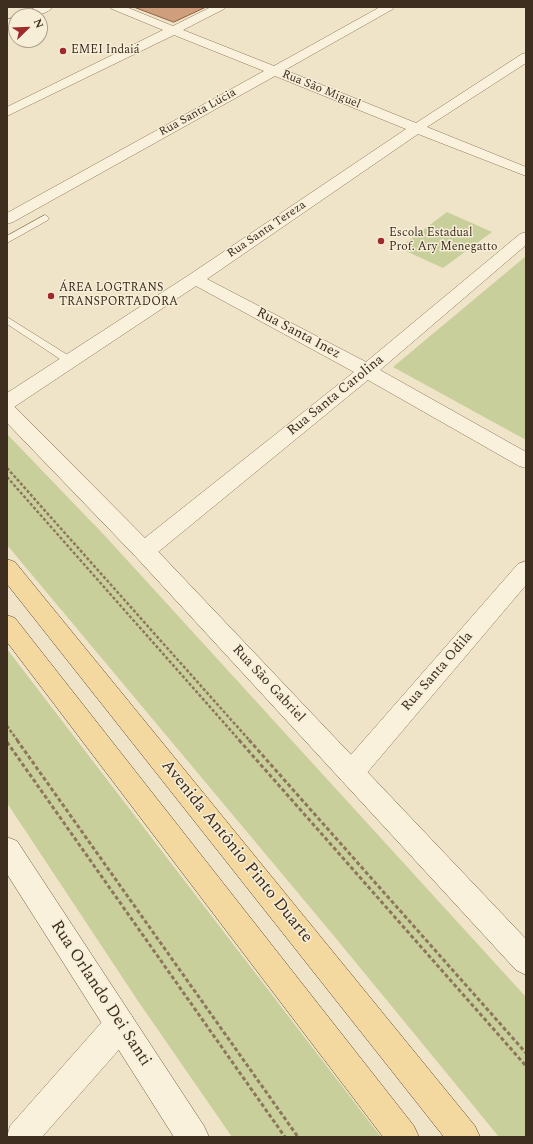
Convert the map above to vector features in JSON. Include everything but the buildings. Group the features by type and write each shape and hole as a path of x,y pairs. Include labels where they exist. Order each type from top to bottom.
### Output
{"main road":[{"name":"Avenida Antônio Pinto Duarte","path":"7,568 464,1137"},
{"path":"7,625 403,1137"}],"street":[{"name":"Rua São Miguel","path":"116,7 526,172"},
{"path":"7,112 220,7"},
{"name":"Rua Santa Lúcia","path":"7,219 390,7"},
{"name":"Rua Santa Tereza","path":"7,402 195,279 417,128 526,57"},
{"name":"Rua Santa Carolina","path":"144,551 367,372 526,237"},
{"name":"Rua Santa Inez","path":"195,279 367,372 526,461"},
{"name":"Rua São Gabriel","path":"7,411 144,551 526,960"},
{"name":"Rua Santa Odila","path":"351,773 526,570"},
{"name":"Rua Orlando Dei Santi","path":"7,850 193,1137"},
{"path":"20,1137 120,1025"}],"lane":[{"path":"7,240 45,218"},
{"path":"7,320 70,361"}],"path":[{"path":"7,468 526,1053"},
{"path":"7,477 526,1066"},
{"path":"7,726 298,1137"},
{"path":"7,742 285,1137"}],"green space":[{"path":"447,212 492,232 443,268 399,248"},
{"path":"526,256 526,440 393,367"},
{"path":"7,434 107,538 526,997 526,1137 499,1137 334,936 7,545"},
{"path":"7,649 381,1137 232,1137 138,1001 7,803"}],"place":[{"name":"EMEI Indaiá","path":"63,51"},
{"name":"Escola Estadual Prof. Ary Menegatto","path":"381,241"},
{"name":"ÁREA LOGTRANS TRANSPORTADORA","path":"51,296"}]}
